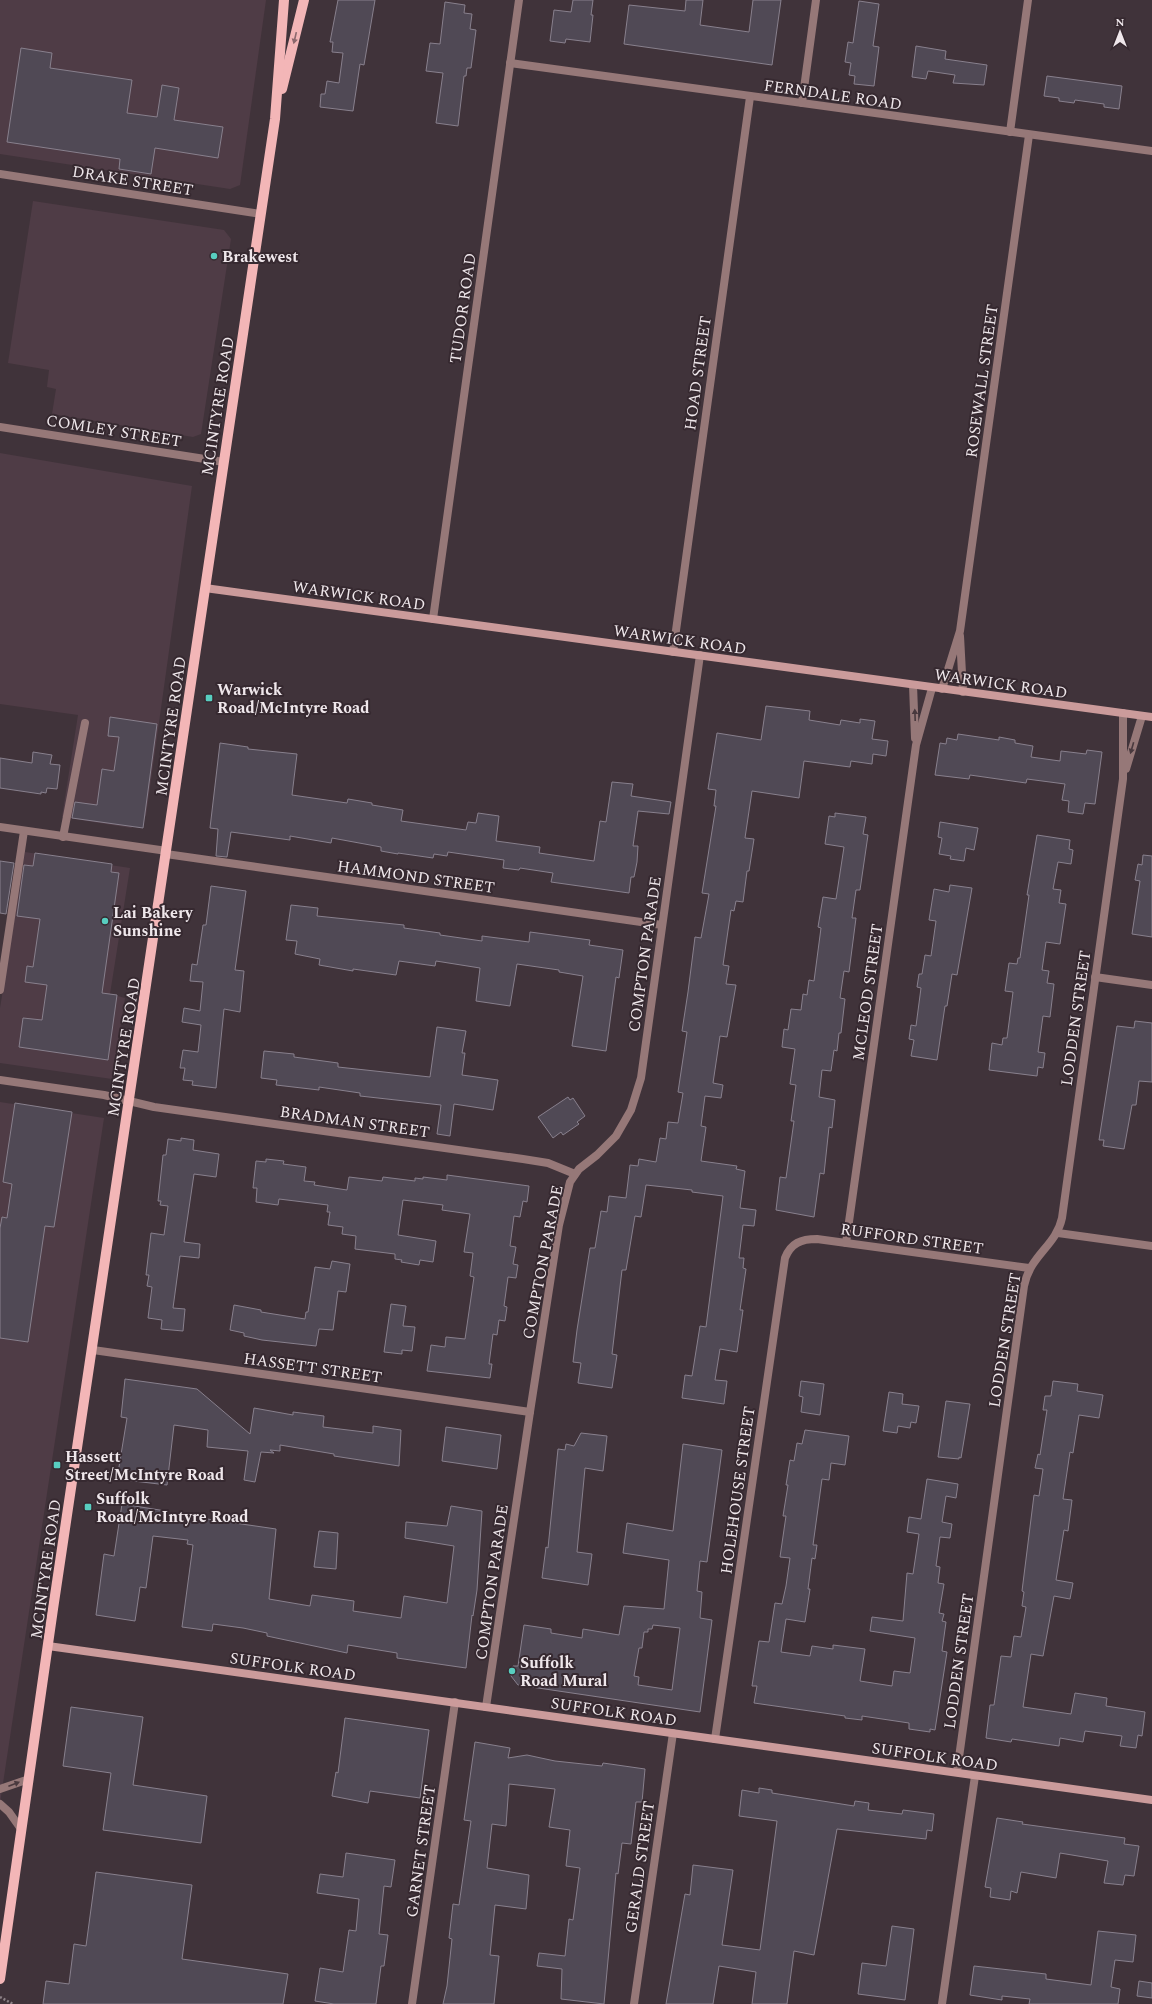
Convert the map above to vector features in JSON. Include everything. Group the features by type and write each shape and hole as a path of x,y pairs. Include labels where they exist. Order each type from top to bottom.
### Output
{"main road":[{"name":"MCINTYRE ROAD","path":"0,1979 48,1646 275,119 284,0"},
{"name":"MCINTYRE ROAD","path":"275,119 304,0"}],"street":[{"name":"TUDOR ROAD","path":"433,619 519,0"},
{"path":"802,103 816,0"},
{"path":"1010,132 1028,0"},
{"name":"FERNDALE ROAD","path":"510,63 1152,151"},
{"name":"HOAD STREET","path":"673,652 750,97"},
{"name":"ROSEWALL STREET","path":"942,689 960,631 1029,135"},
{"name":"DRAKE STREET","path":"0,174 261,214"},
{"name":"COMLEY STREET","path":"0,427 224,462"},
{"name":"WARWICK ROAD","path":"205,588 1152,718"},
{"name":"ROSEWALL STREET","path":"960,631 963,692"},
{"name":"COMPTON PARADE","path":"486,1707 558,1232 570,1182 575,1174 616,1136 631,1110 637,1095 644,1060 700,655"},
{"name":"MCLEOD STREET","path":"913,685 916,744"},
{"name":"MCLEOD STREET","path":"846,1243 916,744 932,688"},
{"name":"LODDEN STREET","path":"957,1772 1024,1286 1029,1268 1040,1252 1058,1233 1062,1218 1123,780 1123,713"},
{"name":"LODDEN STREET","path":"1123,780 1142,716"},
{"path":"63,837 85,723"},
{"name":"HAMMOND STREET","path":"0,827 167,853 662,924"},
{"path":"0,990 24,831"},
{"path":"1095,976 1152,985"},
{"name":"BRADMAN STREET","path":"0,1080 130,1101 154,1107 524,1159 548,1163 575,1174"},
{"path":"1058,1233 1152,1246"},
{"name":"RUFFORD STREET","path":"792,1246 797,1242 810,1239 1029,1268"},
{"name":"HOLEHOUSE STREET","path":"715,1739 785,1258 792,1246"},
{"name":"HASSETT STREET","path":"93,1350 530,1412"},
{"name":"SUFFOLK ROAD","path":"48,1646 1152,1800"},
{"name":"GARNET STREET","path":"412,2004 455,1702"},
{"name":"GERALD STREET","path":"634,2004 673,1733"},
{"path":"942,2004 975,1776"},
{"path":"0,1789 29,1779"},
{"path":"0,1804 9,1812 21,1829"}],"path":[{"path":"0,1997 13,2004"}],"shaded area":[{"path":"0,0 266,0 240,185 230,189 0,154"},
{"path":"33,201 224,230 231,239 201,434 193,437 52,414 56,389 47,387 49,370 8,363"},
{"path":"0,453 192,486 146,816 131,828 62,817 78,715 0,704"},
{"path":"25,852 130,868 110,994 125,998 112,1079 0,1063 0,1008"},
{"path":"0,1102 104,1118 0,1803"}],"building":[{"path":"338,0 375,0 364,65 360,64 353,111 320,107 321,94 325,94 327,81 339,83 343,53 332,52 333,42 330,42"},
{"path":"573,0 593,0 590,42 566,39 565,43 550,41 554,10 571,12"},
{"path":"686,0 703,0 700,25 749,32 753,0 781,0 772,65 624,44 629,5 685,11"},
{"path":"859,1 879,4 873,46 879,47 874,86 854,84 855,76 849,75 851,63 845,62 848,42 853,43"},
{"path":"445,2 465,5 464,13 472,14 470,29 476,30 471,68 467,68 466,76 464,76 458,126 436,123 443,73 426,71 430,43 440,44"},
{"path":"916,46 946,51 945,59 987,65 984,85 953,83 955,75 928,71 926,79 912,77"},
{"path":"21,48 52,53 50,68 132,80 127,113 157,117 162,85 179,88 174,120 223,127 218,158 155,148 151,174 119,169 120,159 7,142"},
{"path":"1047,76 1122,86 1119,109 1104,107 1104,104 1075,100 1074,103 1059,101 1059,98 1044,96"},
{"path":"766,706 810,711 809,720 840,725 841,720 860,723 860,719 875,721 872,739 888,741 886,756 873,754 872,764 851,761 850,767 804,761 799,798 752,791 745,838 754,839 749,871 747,871 743,902 736,901 734,911 731,910 723,965 729,966 726,984 736,985 727,1037 720,1036 713,1083 723,1085 721,1098 705,1096 701,1126 706,1127 701,1161 737,1166 736,1169 745,1171 740,1208 756,1210 754,1226 743,1225 739,1258 744,1258 743,1268 746,1269 740,1310 743,1310 737,1352 720,1349 715,1380 727,1381 724,1404 682,1398 685,1375 692,1376 700,1326 706,1327 723,1196 692,1192 692,1190 646,1185 641,1217 635,1216 626,1270 622,1270 612,1354 617,1355 612,1388 578,1383 581,1363 573,1362 577,1330 590,1248 595,1248 601,1211 607,1212 609,1196 626,1198 630,1165 638,1166 639,1159 656,1162 660,1138 666,1139 668,1122 678,1123 683,1093 678,1092 687,1032 682,1031 695,937 701,938 709,894 702,893 716,806 714,806 716,790 708,789 717,733 761,740"},
{"path":"110,717 157,724 143,828 72,818 75,802 97,805 102,769 114,771 119,737 108,736"},
{"path":"958,734 999,740 999,737 1015,740 1015,743 1033,746 1031,757 1060,761 1061,751 1086,754 1087,750 1102,752 1095,804 1085,803 1083,814 1068,812 1069,801 1062,800 1065,784 1027,779 1026,783 970,775 969,779 935,775 940,743 946,744 947,738 957,740"},
{"path":"220,743 248,747 248,749 297,754 292,795 347,803 348,799 372,803 372,805 403,810 401,821 466,830 468,822 476,823 478,813 499,816 496,841 540,847 539,853 594,861 600,821 606,822 612,782 633,784 631,796 671,802 669,814 638,811 633,846 638,846 637,862 634,877 631,877 629,893 551,882 553,873 520,868 519,870 503,868 504,860 448,852 447,856 434,854 433,858 398,854 381,851 381,847 332,838 331,843 290,836 290,840 231,832 227,857 216,856 218,829 210,828"},
{"path":"33,752 52,755 50,764 60,765 57,789 47,788 46,793 41,792 41,794 0,788 0,758 32,763"},
{"path":"835,813 866,817 863,834 868,835 860,890 856,890 852,918 856,918 849,972 844,971 840,998 845,999 841,1033 839,1033 837,1051 834,1050 831,1071 822,1070 819,1097 835,1100 832,1128 829,1127 824,1174 820,1173 814,1217 776,1210 780,1177 786,1178 794,1121 791,1121 796,1085 790,1084 795,1049 782,1047 784,1029 788,1030 791,1009 801,1010 803,994 807,995 809,980 814,981 821,928 818,927 823,897 836,899 844,847 825,844 829,816 835,817"},
{"path":"940,822 978,828 974,850 966,848 964,861 950,859 951,856 939,854 942,838 938,837"},
{"path":"1037,835 1070,840 1069,849 1073,850 1071,864 1058,862 1053,889 1061,890 1059,903 1066,904 1060,944 1046,942 1042,970 1049,971 1047,983 1054,984 1050,1017 1043,1016 1038,1052 1045,1053 1043,1068 1038,1067 1037,1076 989,1070 992,1043 1002,1045 1003,1038 1007,1038 1013,992 1005,991 1009,963 1017,964 1018,958 1020,958 1029,895 1027,895"},
{"path":"35,853 112,864 111,872 119,873 102,993 117,995 108,1060 19,1047 23,1018 42,1020 47,985 25,982 27,966 33,967 40,919 17,916 24,865 33,866"},
{"path":"1143,855 1152,856 1152,937 1132,934 1140,881 1135,880 1138,864 1142,865"},
{"path":"0,861 14,863 6,914 0,913"},
{"path":"950,885 972,888 957,975 952,974 947,1006 945,1006 937,1060 911,1056 914,1040 909,1039 911,1025 916,1026 921,988 917,987 919,974 922,974 925,955 931,956 936,921 929,920 934,889 949,892"},
{"path":"211,886 246,891 235,970 244,971 240,1012 224,1009 216,1088 192,1085 193,1081 183,1080 185,1068 180,1068 183,1050 198,1052 201,1025 182,1022 184,1008 200,1011 203,982 190,981 192,964 197,965 203,925 206,925"},
{"path":"291,905 318,908 317,916 404,925 404,928 482,941 482,936 529,942 530,932 590,940 589,945 623,950 619,978 616,977 606,1051 572,1046 583,976 559,972 559,970 517,964 510,1006 476,1001 480,968 436,961 435,966 399,961 396,975 353,969 353,971 319,965 320,959 295,954 297,941 286,940"},
{"path":"1135,1021 1152,1023 1152,1082 1139,1081 1136,1105 1132,1105 1124,1149 1103,1146 1104,1140 1099,1140 1117,1026 1134,1028"},
{"path":"437,1027 466,1031 462,1053 465,1053 462,1075 498,1080 493,1110 454,1104 450,1136 437,1134 441,1105 360,1096 360,1093 319,1087 319,1090 276,1085 277,1080 261,1078 264,1051 294,1054 294,1057 338,1063 338,1067 430,1077"},
{"path":"568,1097 570,1100 573,1098 585,1116 577,1122 579,1124 563,1135 561,1132 553,1138 538,1117"},
{"path":"15,1103 72,1112 54,1227 45,1226 28,1342 0,1338 0,1228 2,1217 7,1218 12,1184 3,1182"},
{"path":"181,1138 194,1140 193,1150 219,1154 216,1177 194,1174 184,1242 200,1244 199,1258 180,1256 173,1308 185,1309 183,1331 161,1329 162,1320 148,1318 152,1287 147,1286 149,1275 146,1275 151,1233 164,1235 168,1206 160,1205 161,1201 158,1201 163,1155 166,1155 168,1139 181,1141"},
{"path":"266,1159 284,1161 283,1164 306,1167 304,1181 315,1182 314,1185 347,1190 349,1177 382,1181 383,1177 415,1181 415,1178 423,1179 423,1177 447,1180 447,1175 529,1186 527,1202 523,1201 520,1217 514,1216 510,1246 516,1247 513,1264 518,1265 516,1278 508,1277 504,1306 507,1307 505,1321 499,1320 497,1335 493,1334 489,1364 492,1364 490,1378 427,1371 431,1345 445,1347 446,1337 465,1339 474,1277 470,1276 473,1253 464,1252 470,1214 442,1210 443,1205 403,1200 398,1235 436,1241 433,1262 420,1260 419,1265 401,1262 402,1260 395,1259 395,1254 355,1249 356,1236 342,1234 343,1227 328,1225 330,1212 327,1212 328,1205 279,1199 278,1205 256,1202 257,1188 253,1188 256,1161 266,1162"},
{"path":"332,1261 350,1264 346,1292 338,1291 333,1330 319,1329 316,1346 262,1340 244,1336 244,1333 230,1330 234,1305 261,1310 261,1312 305,1319 306,1312 308,1312 315,1267 330,1269"},
{"path":"391,1304 406,1306 403,1326 415,1327 412,1351 402,1350 402,1354 384,1352"},
{"path":"125,1379 197,1389 250,1434 254,1408 293,1415 293,1412 324,1416 323,1427 373,1433 373,1426 401,1430 399,1466 334,1456 334,1454 280,1445 280,1451 270,1450 274,1453 261,1452 255,1482 244,1480 248,1451 207,1447 208,1430 174,1425 167,1485 117,1479 127,1418 121,1417"},
{"path":"801,1381 824,1384 820,1415 801,1412 803,1397 799,1396"},
{"path":"1053,1381 1078,1384 1077,1391 1103,1395 1099,1418 1079,1415 1073,1453 1070,1452 1063,1499 1072,1500 1068,1531 1064,1530 1056,1580 1073,1583 1070,1599 1054,1596 1043,1656 1031,1654 1023,1707 1071,1714 1075,1693 1107,1698 1106,1706 1145,1712 1142,1736 1138,1735 1136,1748 1120,1746 1122,1736 1085,1731 1083,1742 1060,1738 1059,1746 1012,1739 1011,1742 986,1738 990,1705 994,1705 1001,1656 1011,1657 1014,1636 1021,1637 1026,1607 1022,1606 1024,1592 1022,1591 1034,1495 1039,1496 1043,1469 1035,1468 1038,1454 1040,1455 1047,1410 1043,1410 1045,1396 1051,1396"},
{"path":"889,1392 903,1394 902,1404 919,1406 916,1423 911,1422 910,1428 898,1426 897,1433 883,1431"},
{"path":"946,1401 970,1404 961,1458 959,1457 959,1459 938,1457"},
{"path":"446,1427 501,1435 497,1469 442,1461"},
{"path":"805,1430 849,1436 845,1465 831,1463 829,1480 822,1479 813,1545 817,1545 815,1559 812,1558 808,1589 810,1589 805,1622 786,1619 781,1652 810,1656 812,1646 833,1649 833,1645 865,1649 860,1681 892,1686 894,1671 910,1673 915,1638 870,1631 872,1617 903,1621 907,1573 913,1574 919,1534 907,1532 909,1517 921,1519 927,1479 958,1484 956,1498 946,1496 942,1522 952,1524 950,1538 940,1537 936,1566 940,1567 938,1583 944,1584 939,1613 944,1614 942,1621 946,1622 942,1651 947,1652 935,1730 930,1729 930,1732 909,1729 909,1723 862,1716 862,1720 845,1718 845,1716 754,1703 757,1686 752,1686 759,1641 769,1642 775,1603 782,1604 786,1586 790,1558 780,1557 786,1516 783,1516 788,1485 786,1485 790,1460 794,1461 797,1443 802,1444"},
{"path":"581,1433 607,1436 603,1471 585,1468 577,1552 592,1554 588,1585 542,1578 546,1547 548,1548 558,1449 565,1450 566,1444 574,1446"},
{"path":"683,1444 722,1450 707,1562 700,1561 697,1591 702,1592 700,1618 712,1620 700,1712 518,1685 511,1676 513,1666 518,1666 524,1625 551,1629 551,1633 582,1638 583,1629 619,1635 624,1606 664,1609 669,1560 623,1553 627,1523 673,1531","holes":["653,1625 680,1628 672,1690 638,1685 639,1677 634,1676 639,1648 642,1648 644,1632 648,1632 648,1629 652,1629"]},
{"path":"122,1504 166,1511 166,1513 276,1529 269,1599 310,1606 312,1595 354,1601 353,1611 401,1618 404,1596 447,1603 454,1546 405,1538 406,1522 447,1526 451,1506 482,1511 477,1590 473,1616 472,1615 466,1668 397,1658 397,1653 348,1645 347,1653 267,1636 267,1633 243,1628 213,1624 212,1631 182,1627 193,1545 187,1544 188,1540 153,1536 146,1588 140,1587 135,1621 96,1615 104,1554 114,1556"},
{"path":"319,1531 338,1533 336,1569 314,1567"},
{"path":"71,1707 143,1717 133,1785 207,1796 201,1843 103,1830 111,1773 63,1766"},
{"path":"345,1718 429,1730 420,1798 370,1791 368,1803 332,1796 336,1772 338,1773"},
{"path":"475,1742 510,1748 508,1758 527,1755 555,1761 602,1766 603,1763 645,1769 642,1802 636,1802 631,1844 622,1843 618,1874 616,1873 604,2004 561,1999 562,1969 537,1966 539,1953 565,1956 569,1919 573,1920 580,1868 566,1866 570,1830 549,1827 555,1789 509,1784 506,1826 492,1824 487,1868 529,1875 526,1909 495,1905 490,1955 499,1956 494,2004 443,2004 447,1986 452,1939 449,1938 453,1904 459,1905 471,1821 464,1820"},
{"path":"759,1788 772,1790 772,1793 854,1806 855,1801 869,1803 868,1810 902,1814 903,1810 934,1814 932,1831 927,1830 926,1839 837,1829 814,1955 794,1951 787,2004 752,2004 756,1972 719,1966 713,2004 666,2004 685,1894 690,1895 693,1865 733,1870 722,1945 760,1950 777,1821 739,1816 742,1790 759,1793"},
{"path":"997,1818 1023,1822 1022,1824 1125,1838 1124,1844 1139,1846 1134,1876 1125,1875 1123,1885 1104,1883 1108,1861 1060,1853 1056,1878 1021,1872 1017,1893 1011,1891 1010,1900 990,1897 991,1888 985,1887"},
{"path":"346,1853 395,1860 391,1887 384,1886 379,1934 388,1935 384,1966 381,1966 376,2004 334,2004 315,2001 320,1968 343,1972 349,1930 356,1931 359,1899 317,1893 320,1874 343,1877"},
{"path":"96,1872 192,1885 182,1959 288,1974 283,2004 43,2004 46,1981 69,1984 74,1944 86,1946"},
{"path":"892,1926 914,1929 905,2000 858,1994 862,1963 886,1966"},
{"path":"1098,1931 1136,1935 1133,1962 1115,1960 1111,1987 1120,1989 1118,2004 1029,2004 1030,1999 1002,1996 1002,2000 970,1995 974,1966 1046,1974 1046,1979 1091,1985"},
{"path":"1139,1981 1152,1983 1152,1998 1137,1996"}],"place":[{"name":"Brakewest","path":"214,256"},
{"name":"Warwick Road/McIntyre Road","path":"209,698"},
{"name":"Lai Bakery Sunshine","path":"105,921"},
{"name":"Hassett Street/McIntyre Road","path":"57,1465"},
{"name":"Suffolk Road/McIntyre Road","path":"88,1507"},
{"name":"Suffolk Road Mural","path":"512,1671"}]}
